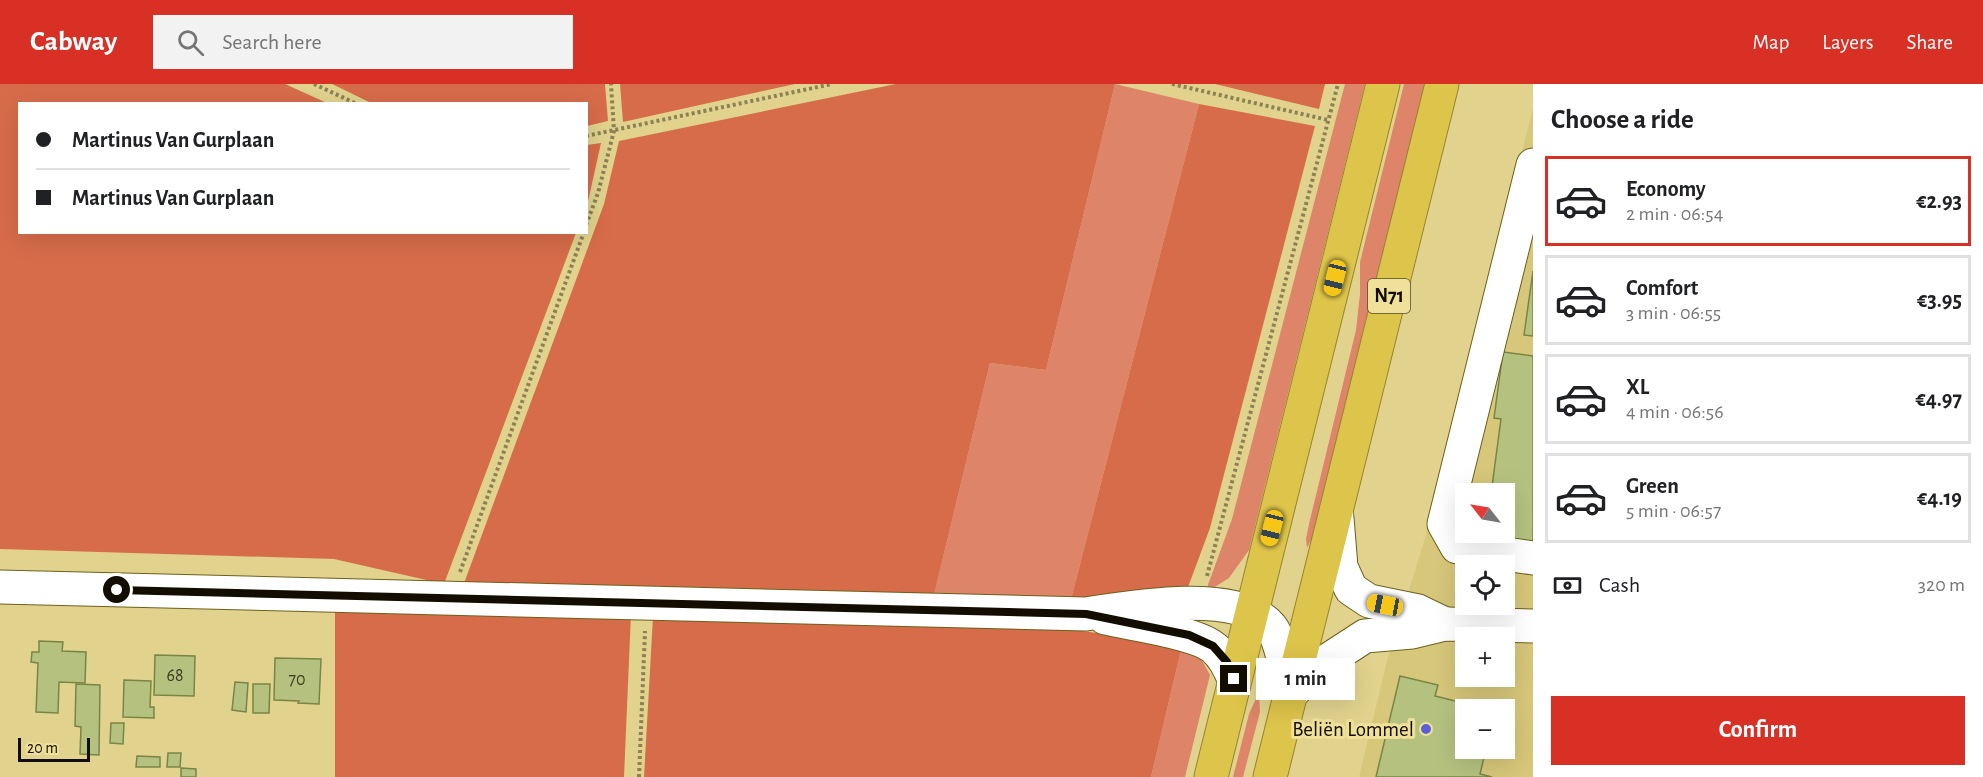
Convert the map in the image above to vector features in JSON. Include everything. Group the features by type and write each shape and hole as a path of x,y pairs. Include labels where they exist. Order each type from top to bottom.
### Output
{"highway":[{"path":"1210,777 1383,84"},
{"name":"N71","path":"1270,777 1442,84"}],"street":[{"path":"1533,165 1444,524 1457,546 1533,558"},
{"path":"1336,507 1341,567 1351,589 1369,602 1418,611 1445,624"},
{"path":"1200,603 1237,590 1253,574 1266,551"},
{"path":"0,586 1086,614 1189,635 1213,646 1227,662 1234,679"},
{"path":"1086,614 1152,604 1200,603 1251,611 1272,627 1280,647 1291,693 1328,660 1365,636 1412,632 1445,624 1533,626"}],"path":[{"path":"314,84 353,102"},
{"path":"588,220 598,193 614,131 610,84"},
{"path":"588,136 832,84"},
{"path":"1172,84 1328,120"},
{"path":"1200,603 1338,84"},
{"path":"451,598 583,234"},
{"path":"639,777 646,602"}],"shaded area":[{"path":"0,84 285,84 325,102 18,102 18,234 576,234 444,584 334,559 0,549"},
{"path":"332,84 605,84 608,121 588,126 588,102 369,102"},
{"path":"620,84 795,84 623,122"},
{"path":"896,84 1115,84 1046,370 990,363 933,599 463,586 604,204 619,141"},
{"path":"1115,84 1199,104 1071,599 933,599 990,363 1046,370"},
{"path":"1215,84 1325,84 1319,109"},
{"path":"1345,84 1365,84 1249,550 1229,578 1205,593 1232,519"},
{"path":"1404,84 1428,84 1314,534 1307,548 1309,524 1356,330 1360,294 1360,262"},
{"path":"1199,104 1315,126 1210,528 1184,598 1071,599"},
{"path":"1533,108 1533,777 1359,777 1387,661 1427,532"},
{"path":"601,143 588,201 588,145"},
{"path":"335,585 631,614 624,777 335,777"},
{"path":"653,617 1057,627 1182,646 1151,777 644,777"},
{"path":"1182,646 1199,655 1210,675 1185,777 1151,777"},
{"path":"1259,692 1260,712 1243,777 1233,777 1249,714"}],"building":[{"path":"1533,271 1533,336 1524,335"},
{"path":"1503,352 1533,356 1533,542 1515,539 1515,483 1492,483 1501,419 1494,418"},
{"path":"39,641 63,642 62,651 86,652 85,683 59,682 58,713 36,712 38,663 31,662 32,652 39,652"},
{"path":"155,655 195,656 194,696 154,695"},
{"path":"275,658 321,659 319,704 274,700"},
{"name":"Beliën Lommel","path":"1400,676 1438,685 1435,696 1455,701 1455,759 1484,759 1480,774 1492,777 1376,777"},
{"path":"124,680 151,681 150,707 154,707 154,718 123,717"},
{"path":"235,682 248,683 246,712 232,710"},
{"path":"76,684 100,685 99,755 80,754 81,727 75,726"},
{"path":"253,684 270,684 269,713 253,713"},
{"path":"111,723 124,723 123,744 110,743"},
{"path":"168,753 181,753 180,767 167,767"},
{"path":"137,756 160,757 160,767 136,767"},
{"path":"181,768 196,769 196,777 181,777"}],"place":[{"name":"Beliën Lommel","path":"1426,729"}],"route":[{"path":"117,590 1086,614 1189,635 1213,646 1227,662 1234,679"}]}
